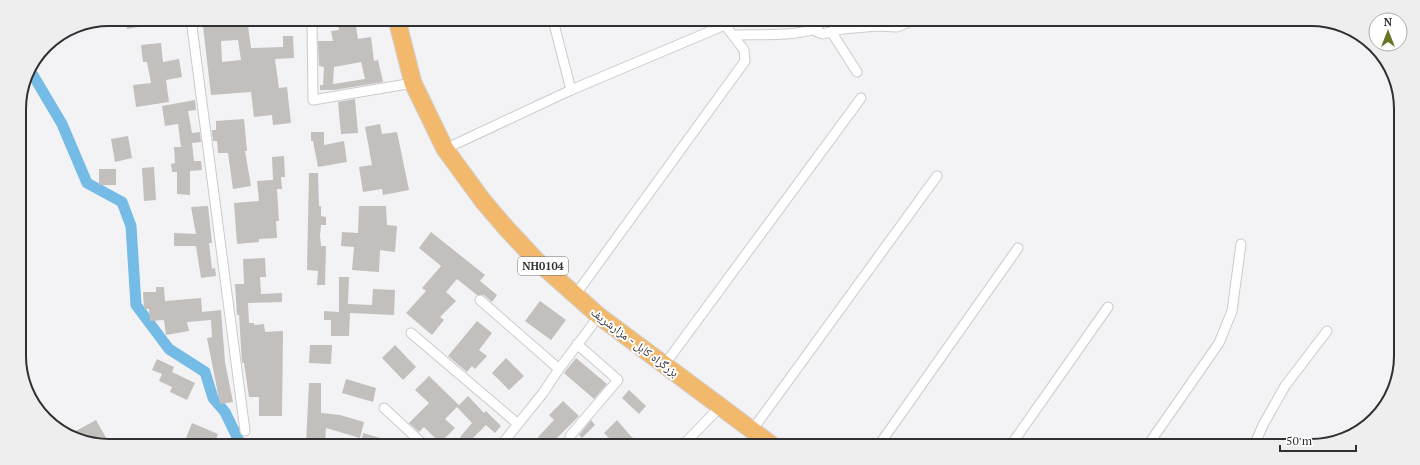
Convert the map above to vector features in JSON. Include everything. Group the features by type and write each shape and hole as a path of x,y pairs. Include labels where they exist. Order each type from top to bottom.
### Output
{"highway":[{"name":"بزرگراه کابل - مزارشریف","path":"399,26 413,83 445,149 483,201 507,229 537,261 599,316 766,439"}],"street":[{"path":"192,26 245,430"},
{"path":"312,26 313,100 413,83"},
{"path":"555,26 571,90"},
{"path":"445,149 571,90 717,26"},
{"path":"576,294 745,60 744,50 726,26"},
{"path":"813,30 818,26"},
{"path":"733,35 813,30 822,34 832,33 842,29 899,26"},
{"path":"832,33 857,72"},
{"path":"665,364 861,98"},
{"path":"753,429 937,176"},
{"path":"1152,439 1219,343 1232,311 1241,244"},
{"path":"883,439 1018,248"},
{"path":"480,300 559,369"},
{"path":"1015,439 1108,307"},
{"path":"506,439 543,393 577,344 599,316"},
{"path":"1257,439 1263,425 1285,386 1327,331"},
{"path":"411,333 518,424"},
{"path":"570,436 618,380 577,344"},
{"path":"689,439 721,406"},
{"path":"384,408 417,439"}],"building":[{"path":"126,26 144,26 127,29"},
{"path":"203,26 248,26 251,48 283,47 283,36 293,36 294,58 275,59 279,88 287,87 291,123 273,125 272,115 254,117 251,92 211,95","holes":["238,40 241,60 222,62 221,41"]},
{"path":"338,26 356,26 358,39 371,37 374,61 378,60 383,82 334,90 320,90 320,85 323,85 324,67 319,66 318,41 333,41 331,31 339,30","holes":["361,62 365,79 333,84 334,67"]},
{"path":"161,43 163,62 179,59 182,77 166,80 169,102 136,107 133,85 151,83 147,62 143,62 141,45"},
{"path":"355,99 358,133 341,134 338,102"},
{"path":"195,100 196,110 188,111 192,133 200,132 201,142 192,143 194,161 201,161 202,170 190,171 190,195 177,194 177,172 172,172 171,164 175,163 174,147 181,147 178,124 165,126 162,106"},
{"path":"244,119 247,151 245,151 251,186 233,189 228,153 218,153 217,141 213,141 212,130 216,130 216,121"},
{"path":"380,124 382,134 397,132 409,190 383,195 382,189 363,192 359,167 372,165 365,127"},
{"path":"311,132 324,132 324,145 344,141 347,162 318,167 313,141 311,141"},
{"path":"128,136 132,158 115,162 111,139"},
{"path":"284,156 285,177 281,177 282,189 277,189 279,221 276,221 277,238 259,239 259,242 237,244 234,203 259,201 257,181 273,180 272,157"},
{"path":"154,167 156,200 144,201 142,168"},
{"path":"99,169 116,169 116,185 99,185"},
{"path":"309,173 318,173 319,206 321,206 321,216 326,217 326,225 321,225 320,235 321,246 326,246 325,285 317,285 318,271 307,270"},
{"path":"208,206 212,243 209,243 212,269 215,268 216,276 201,278 196,246 174,246 174,233 196,234 191,207"},
{"path":"359,206 386,206 387,225 397,226 395,252 380,250 379,272 352,270 354,247 341,246 342,232 358,233"},
{"path":"431,232 485,275 480,281 497,295 492,302 484,295 477,295 457,279 446,292 456,301 440,317 444,320 432,335 406,313 426,291 422,288 441,266 419,248"},
{"path":"265,258 266,277 260,277 261,294 282,293 282,302 248,303 249,323 254,323 254,325 264,324 265,332 283,331 282,416 259,416 259,397 249,397 244,363 242,363 239,315 237,315 235,284 244,284 243,259"},
{"path":"339,277 349,277 348,304 372,305 373,289 395,290 394,315 350,313 349,336 331,336 331,320 324,320 324,311 339,312"},
{"path":"156,287 164,287 165,301 201,298 202,312 221,310 225,362 233,402 220,404 207,338 212,337 211,320 187,322 189,331 166,335 164,320 150,321 149,309 144,309 143,292 156,292"},
{"path":"540,301 566,320 551,340 525,321"},
{"path":"477,321 492,333 479,350 487,356 475,369 472,366 467,372 448,356"},
{"path":"310,345 332,345 331,364 309,363"},
{"path":"395,345 416,367 403,380 382,358"},
{"path":"506,358 524,376 509,390 492,373"},
{"path":"576,358 607,384 594,399 564,373"},
{"path":"157,359 174,367 172,372 195,383 187,400 170,392 172,387 159,381 162,374 152,370"},
{"path":"429,376 459,405 445,419 455,428 444,439 436,439 424,427 419,432 409,423 429,403 415,390"},
{"path":"346,379 376,388 373,402 342,393"},
{"path":"309,383 321,383 321,413 340,415 364,422 360,438 326,428 325,439 306,439"},
{"path":"629,390 646,406 639,414 622,398"},
{"path":"468,396 484,413 486,411 501,426 495,433 486,425 473,438 474,439 462,439 460,437 472,423 457,407"},
{"path":"563,401 579,416 556,439 540,439 538,437 554,420 549,415"},
{"path":"96,420 107,439 87,436 74,432"},
{"path":"591,420 595,425 582,438 579,435"},
{"path":"617,420 634,439 610,439 604,433"},
{"path":"192,423 218,434 216,439 186,439"},
{"path":"363,433 384,439 362,439"}],"waterway":[{"path":"33,75 62,124 87,183 122,202 131,226 136,305 169,349 205,372 213,398 225,412 238,439"}]}
